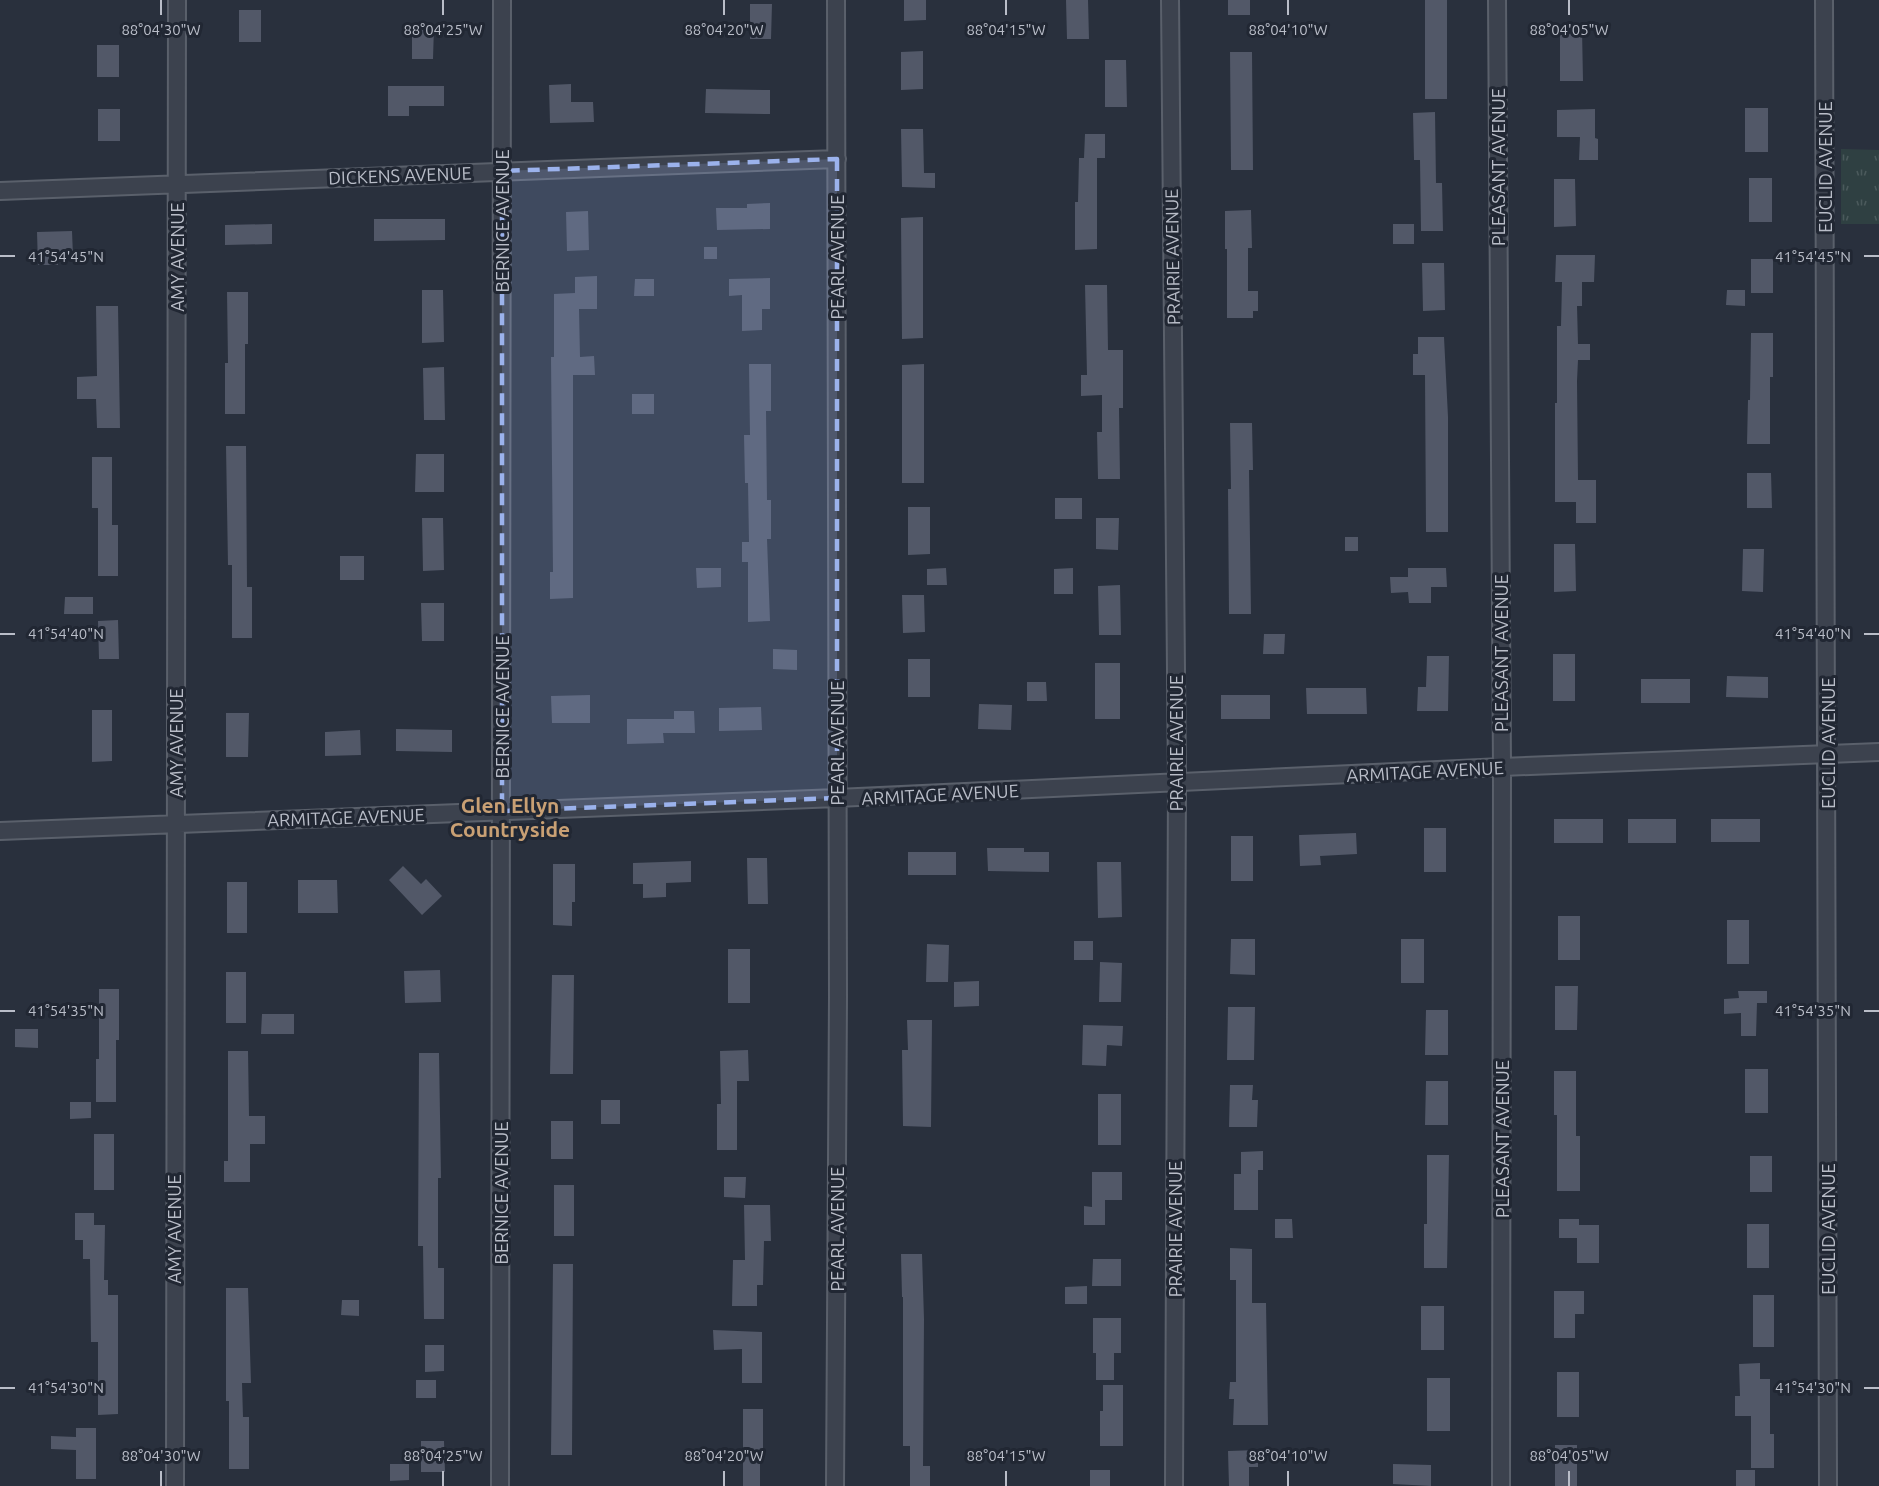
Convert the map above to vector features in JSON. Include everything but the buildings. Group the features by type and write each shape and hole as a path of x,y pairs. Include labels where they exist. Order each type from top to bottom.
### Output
{"street":[{"name":"AMY AVENUE","path":"174,1486 177,0"},
{"name":"BERNICE AVENUE","path":"500,1486 502,0"},
{"name":"PEARL AVENUE","path":"836,0 838,997 836,1486"},
{"name":"PRAIRIE AVENUE","path":"1170,0 1177,783 1173,1486"},
{"name":"PLEASANT AVENUE","path":"1497,0 1502,767 1501,1486"},
{"name":"EUCLID AVENUE","path":"1824,0 1828,753 1828,1486"},
{"name":"DICKENS AVENUE","path":"0,191 837,159"},
{"name":"ARMITAGE AVENUE","path":"0,831 837,798 1879,752"}],"highlighted area":[{"path":"837,159 837,798 502,811 502,171"}],"green space":[{"path":"1841,149 1879,150 1879,224 1841,224"}],"district":[{"name":"Glen Ellyn Countryside","path":"510,817"}]}
